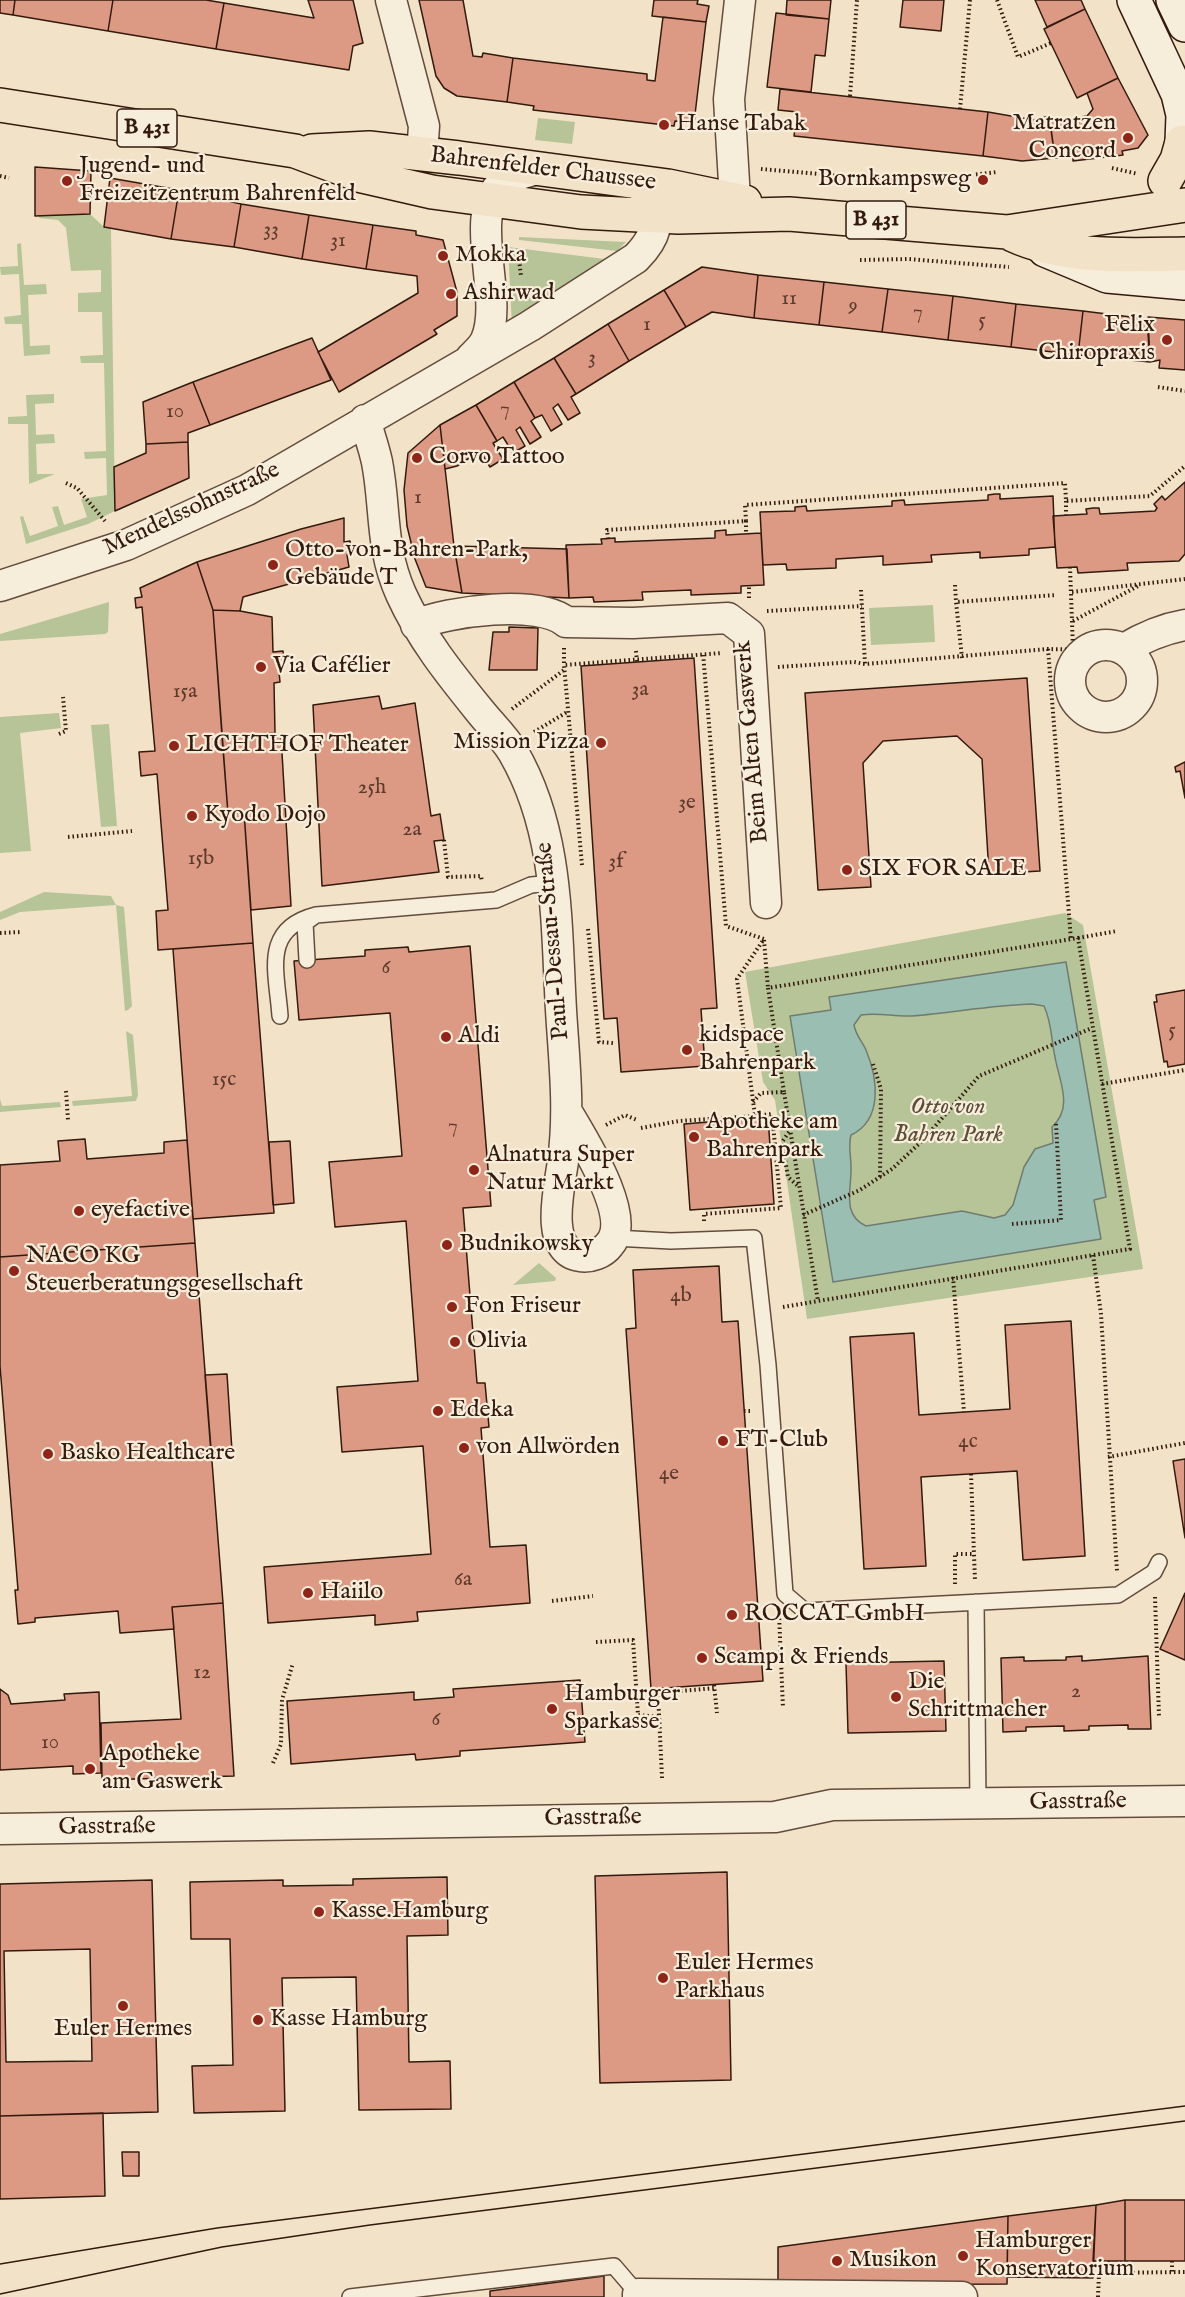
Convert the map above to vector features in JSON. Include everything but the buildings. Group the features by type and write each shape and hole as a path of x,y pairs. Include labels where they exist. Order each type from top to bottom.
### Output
{"main road":[{"path":"1173,0 1185,25"},
{"path":"1136,1 1178,94 1183,115 1182,142 1166,188"},
{"name":"Bahrenfelder Chaussee","path":"0,105 295,151 369,148 624,180 735,199 789,214"},
{"name":"Bahrenfelder Chaussee","path":"295,151 362,176 432,192 581,212 657,216 789,214 1007,232 1049,228 1136,212 1166,188"},
{"name":"Bahrenfelder Chaussee","path":"1007,232 1036,245 1068,252 1185,254"},
{"path":"1036,245 1087,270 1107,276 1185,283"}],"street":[{"path":"391,0 424,126 422,154"},
{"path":"735,199 729,99 740,0"},
{"path":"491,201 501,184 537,169"},
{"path":"624,180 645,194 655,207 657,216"},
{"name":"Mendelssohnstraße","path":"469,361 485,343 490,327 492,285 486,233 491,201"},
{"name":"Mendelssohnstraße","path":"0,586 126,545 247,490 530,326 636,258 649,245 657,216"},
{"name":"Paul-Dessau-Straße","path":"365,420 377,462 381,516 389,561 416,625 447,672 512,750 527,779 548,844 554,883 567,1112 557,1213 558,1237 562,1247 570,1253 579,1256 599,1253 609,1246 614,1238 615,1218 597,1164 567,1112"},
{"name":"Beim Alten Gaswerk","path":"416,625 456,612 508,610 556,614 566,622 633,623 728,618 749,634 766,903"},
{"path":"1124,649 1157,632 1185,625"},
{"path":"1106,644 1124,649 1138,662 1143,681 1138,699 1125,712 1107,717 1089,713 1075,700 1070,682 1080,650 1106,644"},
{"name":"Gasstraße","path":"0,1829 776,1817 832,1805 1185,1801"},
{"path":"638,2295 962,2297"}],"lane":[{"path":"280,1016 276,950 280,938 299,919 316,915 496,900 531,885 554,883"},
{"path":"307,960 305,923 316,915"},
{"path":"614,1238 671,1241 754,1238 785,1594 805,1611 1118,1595 1156,1567"},
{"path":"976,1602 978,1804"},
{"path":"350,2297 614,2266 638,2295"}],"path":[{"path":"850,96 857,0"},
{"path":"960,109 970,0"},
{"path":"997,0 1018,57 1051,43"},
{"path":"755,168 914,182 997,172"},
{"path":"1112,168 1166,188"},
{"path":"0,176 9,178"},
{"path":"1158,387 1185,391"},
{"path":"1066,501 1150,496 1185,466"},
{"path":"66,483 77,488 126,545"},
{"path":"746,534 745,505 1065,483 1066,515"},
{"path":"608,539 608,530 746,521"},
{"path":"720,522 720,531"},
{"path":"509,712 564,667 703,653 736,654 750,668 962,658 973,654 1048,649 1080,650 1072,621 1070,567"},
{"path":"1072,592 1185,579"},
{"path":"1072,621 1141,584"},
{"path":"955,585 962,658"},
{"path":"861,590 866,664"},
{"path":"956,602 1056,595"},
{"path":"765,611 862,606"},
{"path":"1048,649 1071,940"},
{"path":"563,651 583,874"},
{"path":"703,653 726,926 764,939"},
{"path":"59,734 66,731 63,697"},
{"path":"530,734 567,712"},
{"path":"68,837 132,831"},
{"path":"444,840 448,877 481,876"},
{"path":"766,903 764,939 768,988 818,1301"},
{"path":"587,920 599,1042 613,1043"},
{"path":"768,988 1117,931"},
{"path":"0,933 21,932"},
{"path":"762,1311 1130,1249 1078,938"},
{"path":"755,1116 737,979 764,939"},
{"path":"803,1215 860,1190 880,1177 923,1140 979,1076 1043,1051 1092,1028"},
{"path":"873,1064 881,1089 880,1177"},
{"path":"1102,1084 1185,1070"},
{"path":"66,1091 68,1120"},
{"path":"753,1102 760,1093 784,1092"},
{"path":"641,1128 679,1121 772,1114 781,1208 704,1214 704,1219"},
{"path":"1012,1224 1061,1220 1056,1123"},
{"path":"790,1131 782,1142 788,1177 799,1186"},
{"path":"776,1162 785,1160"},
{"path":"754,1210 755,1218"},
{"path":"1093,1255 1101,1314 1118,1595"},
{"path":"953,1277 964,1412"},
{"path":"1108,1457 1185,1443"},
{"path":"971,1474 975,1572"},
{"path":"954,1603 955,1554 974,1554"},
{"path":"1156,1567 1159,1718"},
{"path":"783,1708 777,1620 785,1594"},
{"path":"552,1601 593,1596"},
{"path":"596,1642 633,1640 638,1715 660,1717"},
{"path":"273,1763 281,1744 282,1700 293,1663"},
{"path":"662,1778 658,1693 715,1686 717,1713"},
{"path":"1110,2261 1110,2273"},
{"path":"1172,2261 1172,2272"},
{"path":"1098,2297 1099,2273 1185,2272"}],"green space":[{"path":"538,118 575,122 572,144 535,140"},
{"path":"90,214 104,227 111,228 115,511 88,524 26,544 20,517 23,516 30,536 58,526 52,507 58,506 64,525 87,517 81,499 107,495 106,458 85,459 84,452 106,451 104,363 81,363 80,356 103,355 102,312 78,312 78,293 101,292 101,270 71,271 66,228 58,220 39,218 39,216"},
{"path":"519,237 626,242 617,251 519,240"},
{"path":"21,243 24,285 46,284 47,294 28,295 30,346 50,345 50,354 24,356 22,324 5,324 4,317 21,315 19,274 1,275 0,267 18,266 17,244"},
{"path":"508,247 605,259 597,267 512,326"},
{"path":"54,394 54,403 35,404 36,435 54,434 55,443 36,444 37,474 55,474 29,484 28,424 8,424 8,417 27,416 26,395"},
{"path":"109,602 108,632 105,634 0,641 0,634"},
{"path":"933,605 935,642 871,645 869,608"},
{"path":"59,713 61,728 20,733 31,851 0,853 0,717"},
{"path":"109,724 117,826 101,827 91,725"},
{"path":"44,892 111,896 116,905 20,912 0,920 0,912"},
{"path":"116,905 124,907 132,1006 125,1011"},
{"name":"Otto von Bahren Park","path":"1065,913 1083,925 1143,1269 807,1319 775,1100 763,1082 745,972"},
{"path":"126,1031 133,1035 138,1095 136,1101 73,1106 72,1101 132,1096"},
{"path":"0,1099 2,1106 60,1102 61,1107 0,1112"},
{"path":"539,1263 556,1278 555,1281 513,1285"}],"water":[{"path":"1066,962 1106,1197 1094,1200 1101,1239 833,1282 790,1016 831,1010 829,997","holes":["1032,1004 1044,1006 1050,1025 1064,1102 1059,1119 1052,1127 1053,1143 1035,1149 1024,1167 1013,1205 1005,1215 994,1218 962,1211 866,1226 858,1221 853,1215 850,1200 850,1139 851,1135 869,1119 875,1098 870,1061 854,1025 861,1015 912,1016 987,1007"]}],"tram line":[{"path":"0,2264 217,2228 1185,2106"},
{"path":"0,2294 222,2247 370,2225 1185,2121"}],"place":[{"name":"Hanse Tabak","path":"664,125"},
{"name":"Matratzen Concord","path":"1128,138"},
{"name":"Bornkampsweg","path":"983,180"},
{"name":"Jugend- und Freizeitzentrum Bahrenfeld","path":"67,181"},
{"name":"Mokka","path":"443,256"},
{"name":"Ashirwad","path":"451,294"},
{"name":"Felix Chiropraxis","path":"1167,340"},
{"name":"Corvo Tattoo","path":"417,458"},
{"name":"Otto-von-Bahren-Park, Gebäude T","path":"273,565"},
{"name":"Via Cafélier","path":"261,667"},
{"name":"Mission Pizza","path":"601,743"},
{"name":"LICHTHOF Theater","path":"174,746"},
{"name":"Kyodo Dojo","path":"192,816"},
{"name":"SIX FOR SALE","path":"847,870"},
{"name":"Aldi","path":"446,1037"},
{"name":"kidspace Bahrenpark","path":"687,1050"},
{"name":"Apotheke am Bahrenpark","path":"694,1137"},
{"name":"Alnatura Super Natur Markt","path":"474,1170"},
{"name":"eyefactive","path":"79,1211"},
{"name":"Budnikowsky","path":"447,1245"},
{"name":"NACO KG Steuerberatungsgesellschaft","path":"14,1271"},
{"name":"Fon Friseur","path":"452,1307"},
{"name":"Olivia","path":"455,1342"},
{"name":"Edeka","path":"438,1411"},
{"name":"FT-Club","path":"723,1441"},
{"name":"von Allwörden","path":"464,1448"},
{"name":"Basko Healthcare","path":"48,1454"},
{"name":"Haiilo","path":"308,1593"},
{"name":"ROCCAT GmbH","path":"732,1615"},
{"name":"Scampi & Friends","path":"702,1658"},
{"name":"Die Schrittmacher","path":"896,1697"},
{"name":"Hamburger Sparkasse","path":"552,1709"},
{"name":"Apotheke am Gaswerk","path":"90,1769"},
{"name":"Kasse.Hamburg","path":"319,1912"},
{"name":"Euler Hermes Parkhaus","path":"663,1978"},
{"name":"Euler Hermes","path":"123,2006"},
{"name":"Kasse Hamburg","path":"258,2020"},
{"name":"Hamburger Konservatorium","path":"963,2256"},
{"name":"Musikon","path":"837,2261"}]}
